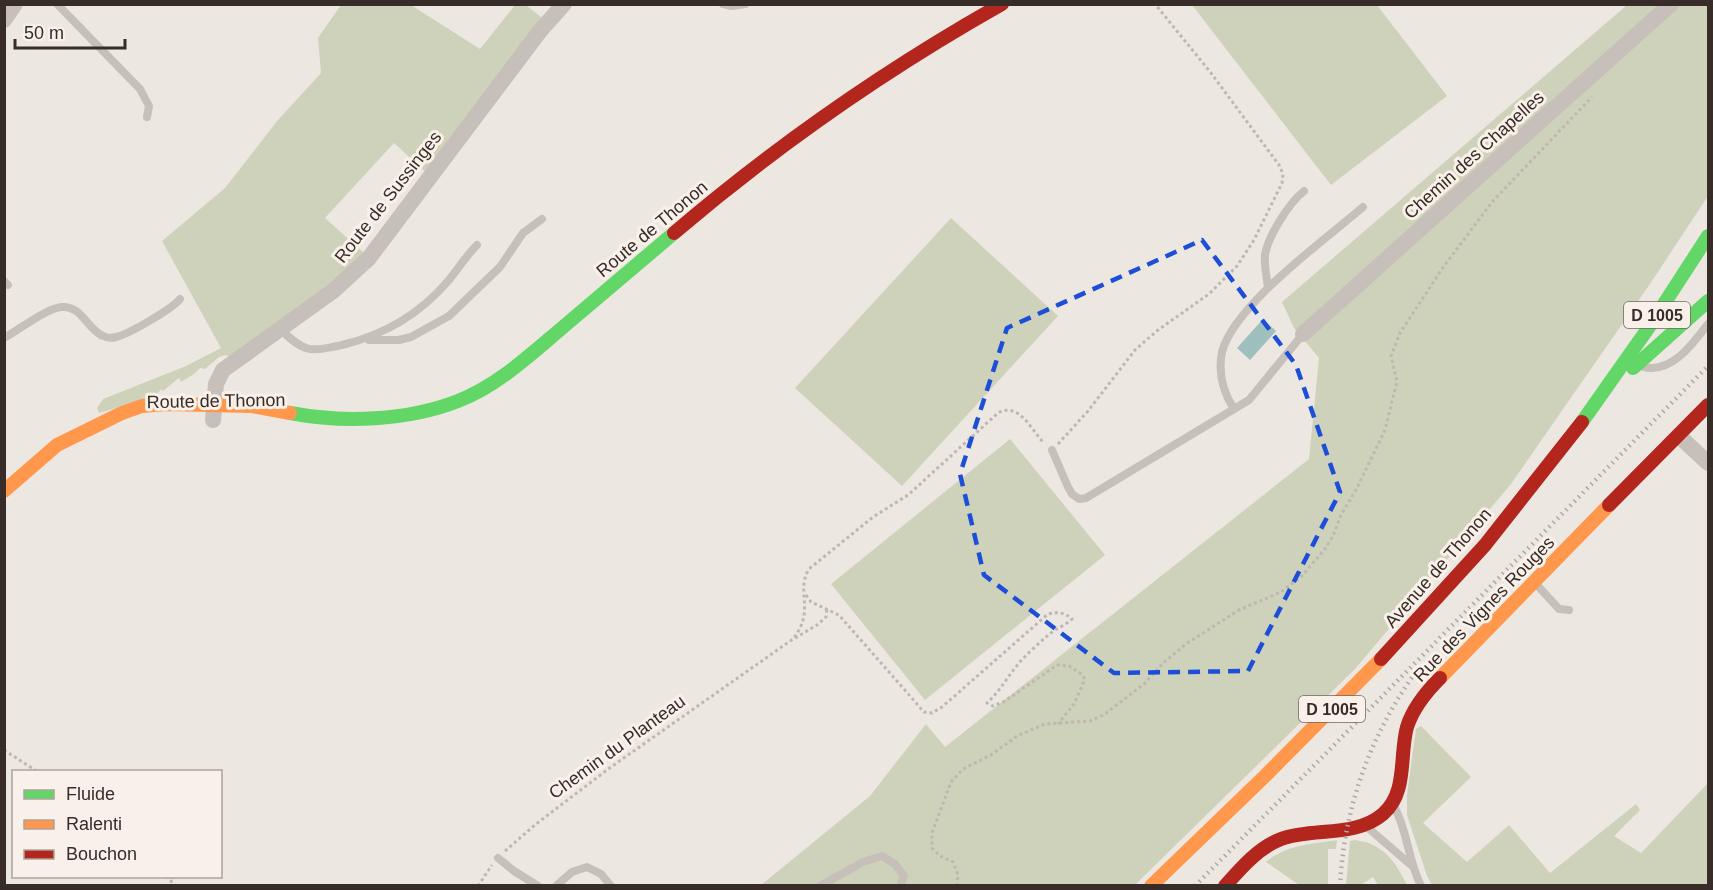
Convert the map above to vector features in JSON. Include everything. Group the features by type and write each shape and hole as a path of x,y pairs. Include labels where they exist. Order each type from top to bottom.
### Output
{"main road":[{"name":"Route de Thonon","path":"257,421 306,416 368,418 407,415 449,405 490,385 542,346 634,266 771,154 912,51 1002,4"},
{"name":"Avenue de Thonon","path":"1151,885 1341,700 1449,586 1517,505 1604,392 1708,236"},
{"path":"1604,392 1708,301"},
{"name":"Route de Thonon","path":"4,491 45,454 70,438 142,406 158,404 214,416 261,407 306,416"},
{"name":"Rue des Vignes Rouges","path":"1392,803 1400,786 1408,725 1420,701 1430,688 1679,436 1706,412"},
{"name":"Route de Thonon","path":"92,428 154,419"},
{"path":"1225,885 1257,854 1273,843 1300,834 1365,824 1381,816 1392,803"}],"street":[{"path":"4,20 15,4"},
{"name":"Route de Sussinges","path":"214,416 216,384 223,370 341,284 369,258 540,31 564,4"},
{"name":"Chemin des Chapelles","path":"1303,334 1671,4"},
{"path":"1679,436 1708,463"}],"lane":[{"path":"57,4 140,89 149,106 147,117"},
{"path":"723,4 732,6 745,4"},
{"path":"1268,288 1265,261 1267,248 1287,210 1304,191"},
{"path":"1234,409 1224,388 1221,364 1222,352 1232,330 1268,288 1363,207"},
{"path":"364,340 399,340 411,337 449,316 500,267 523,233 542,219"},
{"path":"280,329 299,346 310,350 364,340 386,330 423,305 477,245"},
{"path":"4,338 62,307 78,312 105,337 116,337 171,308 180,299"},
{"path":"1638,364 1652,368 1677,359 1708,324"},
{"path":"1052,450 1072,494 1082,499 1253,396 1303,334"},
{"path":"1534,582 1559,609 1569,610"},
{"path":"1392,803 1408,842 1412,865 1421,885"},
{"path":"1365,824 1412,865"},
{"path":"820,885 863,862 882,856 895,864 904,876 900,885"},
{"path":"498,858 538,885"},
{"path":"556,885 572,872 587,867 601,874 610,885"}],"path":[{"path":"793,639 806,614 806,574 813,565 873,517 908,495 1002,410 1017,412 1052,450 1094,405 1135,350 1158,330 1209,294 1237,266 1254,240 1282,183 1283,174 1279,165 1211,73 1155,4"},
{"path":"957,885 953,862 940,856 932,848 932,833 951,782 963,769 991,755 1017,736 1045,724 1090,721 1105,714 1144,684 1163,663 1186,644 1239,610 1281,592 1301,576 1325,549 1334,536 1341,515 1373,456 1384,430 1397,381 1391,356 1400,333 1442,269 1492,202 1598,91"},
{"path":"805,594 810,602 839,615 924,712 932,713 942,707 1048,614 1059,612 1067,615 1072,619 1069,623 1058,626 1018,663 987,703 993,705 1005,701 1057,665 1069,666 1085,678 1074,704 1058,724"},
{"path":"793,639 826,617 827,608"},
{"name":"Chemin du Planteau","path":"478,885 498,858 536,824 684,714 793,639"},
{"path":"4,750 36,770"}],"highlighted area":[{"path":"1202,240 1296,365 1340,492 1248,671 1114,673 984,575 960,474 1007,328"}],"green space":[{"path":"341,5 411,5 480,49 515,5 526,5 547,22 431,177 394,143 325,218 364,253 333,284 229,357 226,355 219,357 205,369 200,368 181,382 179,378 163,391 161,389 156,396 99,413 97,408 103,399 186,366 221,348 162,241 225,188 278,120 321,73 318,38"},
{"path":"1192,5 1377,5 1447,96 1331,185"},
{"path":"1627,5 1708,5 1708,196 1650,284 1511,484 1355,669 1135,885 760,886 870,796 926,724 945,747 1309,459 1319,358 1294,328 1282,302"},
{"path":"951,218 1058,316 902,486 795,388"},
{"path":"1010,439 1105,555 925,700 831,584"},
{"path":"1421,726 1471,777 1423,823 1467,862 1509,825 1550,873 1636,804 1640,810 1614,836 1641,853 1708,783 1708,885 1432,885 1407,815 1407,795 1416,729"},
{"path":"1337,840 1336,849 1328,849 1328,885 1299,885 1266,862 1290,849"},
{"path":"1355,840 1374,845 1387,855 1398,868 1407,885 1378,885 1373,877 1363,885 1346,885 1350,841"}],"water":[{"path":"1263,319 1276,331 1250,360 1237,348"}],"railway":[{"path":"1195,886 1708,366"},
{"path":"1340,886 1347,829 1362,774 1385,722 1415,673"}],"traffic: fast":[{"path":"290,413 353,419 396,416 438,408 472,395 525,359 674,233"},
{"path":"1582,422 1649,327 1708,236"},
{"path":"1633,368 1708,301"}],"traffic: slow":[{"path":"4,491 57,445 122,413 142,406 166,404 252,406 290,413"},
{"path":"1440,678 1609,505"},
{"path":"1151,886 1381,659"}],"traffic: jam":[{"path":"674,233 752,170 832,111 916,55 1002,4"},
{"path":"1609,505 1708,405"},
{"path":"1381,659 1485,545 1582,422"},
{"path":"1225,886 1257,853 1281,839 1293,835 1360,826 1383,814 1396,795 1407,727 1420,701 1440,678"}]}
